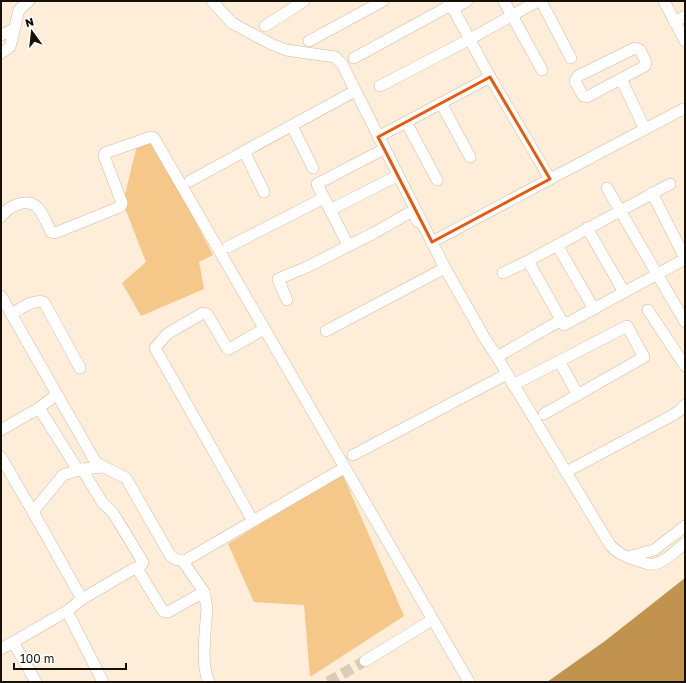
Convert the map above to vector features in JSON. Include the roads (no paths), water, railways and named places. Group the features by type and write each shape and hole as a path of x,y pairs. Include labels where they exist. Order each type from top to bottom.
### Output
{"street":[{"path":"1,53 10,46 19,10 29,1"},
{"path":"265,26 304,1"},
{"path":"308,41 383,1"},
{"path":"354,58 451,5 467,1"},
{"path":"504,1 542,70"},
{"path":"380,86 470,39 538,1"},
{"path":"541,1 571,58"},
{"path":"664,1 685,41"},
{"path":"217,2 232,22 271,44 286,50 325,54 335,57 342,64 430,242"},
{"path":"451,5 490,77 550,178"},
{"path":"674,22 685,16"},
{"path":"1,35 14,29"},
{"path":"635,48 638,49 646,62 645,66 621,79 585,97 583,96 576,81 578,76 635,48"},
{"path":"378,136 490,77"},
{"path":"621,79 644,129"},
{"path":"190,181 355,91"},
{"path":"441,103 470,157"},
{"path":"430,242 685,108"},
{"path":"406,122 436,180"},
{"path":"292,126 313,168"},
{"path":"1,217 7,210 21,204 29,203 36,206 51,232 55,233 117,208 122,203 104,156 105,153 153,137 469,682"},
{"path":"348,245 318,186 318,183 384,149"},
{"path":"244,151 264,192"},
{"path":"330,210 398,176"},
{"path":"503,273 670,184"},
{"path":"607,188 685,322"},
{"path":"528,261 564,325 594,309 685,258 652,193"},
{"path":"228,247 324,198"},
{"path":"287,300 278,279 307,267 374,233 409,212 412,212 484,337 610,545 616,552 648,564 652,564 664,559 685,543"},
{"path":"587,228 624,292"},
{"path":"557,245 594,309"},
{"path":"326,331 445,268"},
{"path":"1,296 56,395 95,461 103,467 126,478 170,555 174,559 186,560 344,468"},
{"path":"11,314 34,301 44,302 80,368"},
{"path":"648,310 681,353 685,366"},
{"path":"253,521 155,348 167,334 203,313 207,314 229,349 264,329"},
{"path":"497,357 561,320"},
{"path":"514,385 627,326 644,358 544,414"},
{"path":"559,361 578,395"},
{"path":"353,455 507,374"},
{"path":"1,430 39,408 56,395"},
{"path":"566,472 673,415 685,404"},
{"path":"1,649 67,611 82,599 137,568 143,562 113,513 102,502 39,408"},
{"path":"1,457 82,599"},
{"path":"33,512 63,475 80,470 103,467"},
{"path":"628,557 654,550 685,526"},
{"path":"182,560 204,592 207,608 204,666 209,682"},
{"path":"137,568 165,612 168,612 204,592"},
{"path":"67,611 103,682"},
{"path":"365,661 432,620"},
{"path":"13,642 36,682"}],"tunnel":[{"path":"328,682 365,661"}]}
